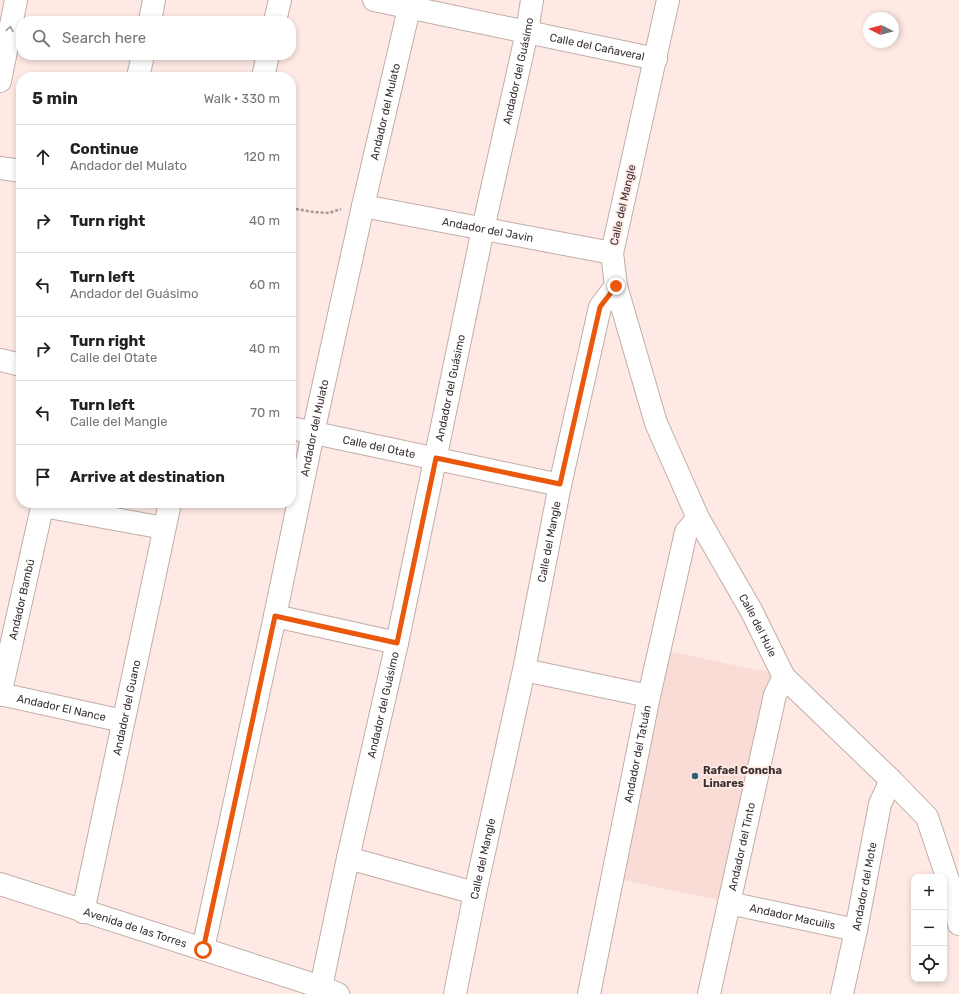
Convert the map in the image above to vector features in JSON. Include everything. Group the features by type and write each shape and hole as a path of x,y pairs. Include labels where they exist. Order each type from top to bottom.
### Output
{"street":[{"path":"0,81 16,0"},
{"path":"151,16 154,0"},
{"path":"277,16 280,0"},
{"name":"Calle del Cañaveral","path":"374,0 410,4 527,32 656,59"},
{"name":"Andador del Guásimo","path":"329,991 348,858 397,643 483,229 527,32 532,0"},
{"name":"Calle del Mangle","path":"455,994 475,893 524,670 560,484 600,307 616,286 612,253 668,0"},
{"name":"Andador del Mulato","path":"203,950 313,433 363,206 410,4"},
{"path":"139,72 142,60"},
{"path":"264,72 267,60"},
{"path":"0,168 16,170"},
{"name":"Andador del Javin","path":"363,206 612,253"},
{"name":"Calle del Hule","path":"616,286 656,423 698,518 752,612 784,678 891,780 927,817 948,880 959,924"},
{"path":"0,360 16,364"},
{"name":"Calle del Otate","path":"296,429 560,484"},
{"name":"Andador Bambú","path":"0,695 42,508"},
{"path":"63,508 164,528"},
{"name":"Andador del Guano","path":"83,912 169,508"},
{"name":"Andador del Tatuán","path":"589,994 649,696 686,532 698,518"},
{"path":"275,616 397,643"},
{"path":"524,670 649,696"},
{"name":"Andador del Tinto","path":"709,994 775,695 784,678"},
{"name":"Andador El Nance","path":"0,695 123,721"},
{"name":"Andador del Mote","path":"842,994 880,804 891,780"},
{"path":"348,858 475,893"},
{"name":"Avenida de las Torres","path":"0,884 329,991"},
{"name":"Andador Macuilis","path":"729,903 856,930"}],"path":[{"path":"296,209 329,213 347,207 363,206"}],"shaded area":[{"name":"Rafael Concha Linares","path":"667,651 772,673 723,901 618,879"}],"place":[{"name":"Rafael Concha Linares","path":"695,776"}],"route":[{"path":"203,950 275,616 397,643 436,458 560,484 600,307 616,286"}]}
